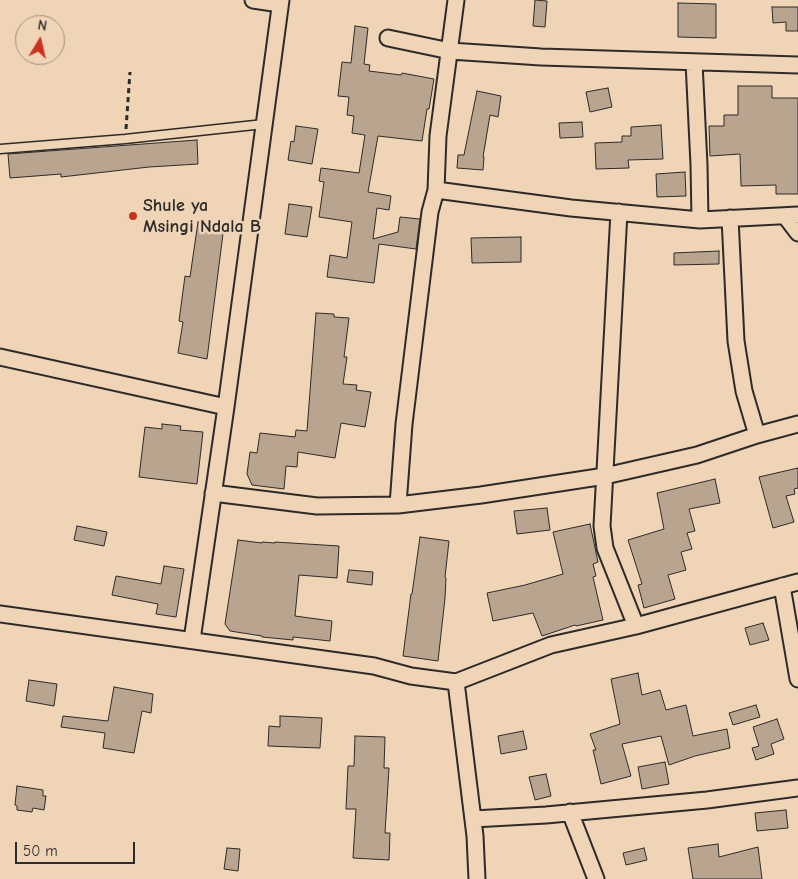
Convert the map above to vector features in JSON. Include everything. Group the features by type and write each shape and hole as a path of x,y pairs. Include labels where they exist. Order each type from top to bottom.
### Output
{"street":[{"path":"192,640 226,407 280,2 253,0"},
{"path":"398,505 404,424 430,212 436,190 438,136 456,0"},
{"path":"388,38 450,50 541,57 798,65"},
{"path":"694,62 700,220"},
{"path":"436,190 510,201 700,220 792,215 798,233"},
{"path":"619,212 602,517 605,548 636,626"},
{"path":"730,218 736,341 744,391 757,435"},
{"path":"0,357 226,407"},
{"path":"213,493 317,506 398,505 481,495 604,476 697,454 798,424"},
{"path":"0,614 374,666 410,676 456,682 551,645 636,626 798,582"},
{"path":"782,586 798,679"},
{"path":"456,682 473,819 477,879"},
{"path":"473,819 707,800 798,788"},
{"path":"570,812 596,879"}],"lane":[{"path":"0,149 125,139 264,124"}],"path":[{"path":"125,139 130,72"}],"building":[{"path":"535,0 547,1 545,27 533,26"},
{"path":"678,3 716,4 716,38 678,37"},
{"path":"772,7 798,7 798,31 786,31 786,22 773,23"},
{"path":"355,26 368,28 364,64 370,65 369,71 401,75 402,73 434,79 422,141 378,136 368,192 391,196 389,210 377,208 373,239 398,232 400,217 420,219 416,249 379,244 374,283 327,277 330,255 347,258 352,222 319,217 324,182 319,181 321,168 359,173 365,135 352,133 354,116 347,115 349,97 338,96 342,62 351,63"},
{"path":"738,86 772,86 772,98 798,98 798,194 776,194 776,185 741,186 740,154 710,156 709,126 724,126 724,115 738,115"},
{"path":"608,88 612,107 590,112 586,92"},
{"path":"477,91 501,96 498,117 490,115 483,157 483,170 457,168 458,155 464,155"},
{"path":"582,122 583,137 560,138 559,123"},
{"path":"661,125 663,159 628,160 629,168 596,169 595,143 622,142 622,136 631,136 631,127"},
{"path":"296,126 318,129 312,164 288,160 291,141 294,142"},
{"path":"197,140 198,164 149,167 61,177 61,174 10,178 8,154"},
{"path":"685,172 686,196 657,197 656,174"},
{"path":"289,204 312,207 307,237 285,234"},
{"path":"198,222 224,226 207,359 178,353 183,322 179,321 185,276 190,277"},
{"path":"521,237 521,262 472,263 471,238"},
{"path":"719,251 719,264 674,265 674,253"},
{"path":"316,313 334,314 334,317 349,318 344,357 347,357 343,384 357,385 356,390 371,392 365,427 341,423 335,458 298,452 297,467 286,466 284,489 252,485 247,474 250,452 257,453 260,433 295,437 296,430 307,431"},
{"path":"162,424 181,426 180,430 203,432 197,484 139,477 145,427 162,429"},
{"path":"798,468 798,488 794,489 795,494 786,496 794,522 773,528 759,477"},
{"path":"715,479 720,503 689,509 695,531 687,533 692,549 681,552 686,570 668,575 675,599 644,608 638,585 642,584 628,540 664,529 657,493"},
{"path":"547,508 550,530 517,534 514,511"},
{"path":"590,524 598,562 593,564 596,576 593,577 603,620 575,625 542,636 533,613 493,621 487,593 563,574 553,532"},
{"path":"77,526 107,532 104,546 74,540"},
{"path":"420,537 449,541 438,661 403,656"},
{"path":"238,540 262,543 275,542 339,546 337,578 299,575 295,616 332,621 330,641 293,637 293,640 262,637 230,631 225,624"},
{"path":"164,566 184,569 176,617 156,614 158,604 112,595 116,576 161,584"},
{"path":"349,570 373,572 372,585 347,582"},
{"path":"763,623 769,640 750,645 745,628"},
{"path":"638,673 642,695 660,690 666,710 686,705 693,736 727,729 730,748 695,756 669,765 661,736 622,744 631,776 601,784 593,750 596,750 590,734 620,724 611,679"},
{"path":"29,680 57,684 54,706 26,701"},
{"path":"114,687 153,694 151,713 142,711 134,753 103,748 105,733 61,727 63,716 108,721"},
{"path":"756,705 760,717 733,725 729,713"},
{"path":"280,716 322,718 320,748 268,746 269,726 280,727"},
{"path":"777,719 784,739 771,744 774,754 756,760 752,748 759,746 753,727"},
{"path":"523,731 527,749 501,754 498,736"},
{"path":"355,736 385,737 384,768 389,768 385,833 390,833 389,860 353,858 356,809 346,809 348,766 354,766"},
{"path":"665,762 669,784 642,789 638,767"},
{"path":"546,774 551,796 535,800 529,777"},
{"path":"17,786 43,790 43,796 46,796 44,810 33,808 32,812 17,810 15,805"},
{"path":"786,810 788,828 757,831 755,813"},
{"path":"718,844 719,857 758,847 762,879 693,879 688,848"},
{"path":"227,848 240,849 238,871 224,869"},
{"path":"644,848 647,860 626,865 623,853"}],"place":[{"name":"Shule ya Msingi Ndala B","path":"133,216"}]}
